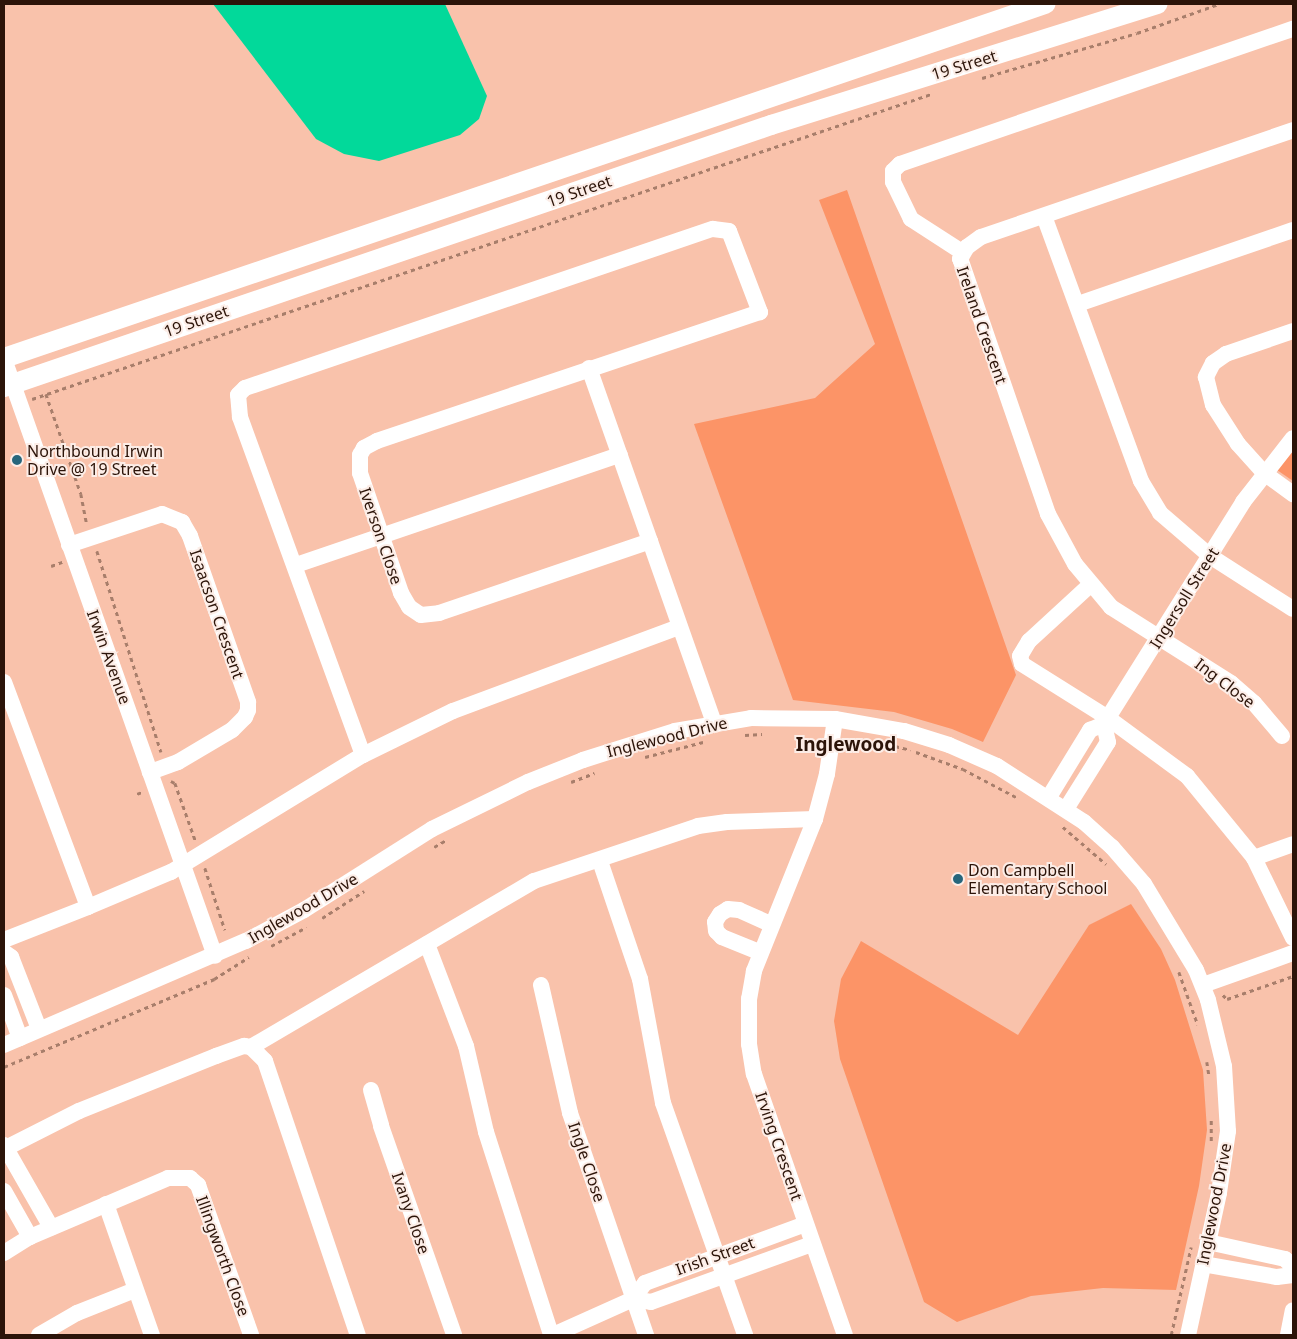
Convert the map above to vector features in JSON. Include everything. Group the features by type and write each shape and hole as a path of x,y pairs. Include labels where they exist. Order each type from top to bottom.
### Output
{"main road":[{"name":"19 Street","path":"4,358 1045,4"},
{"name":"19 Street","path":"8,385 771,125 1158,4"}],"street":[{"path":"962,252 911,219 893,182 893,171 900,164 1293,29"},
{"name":"Ireland Crescent","path":"1159,638 1111,607 1090,585 1064,546 1048,514 961,266 962,252 982,238 1293,130"},
{"path":"1044,216 1078,304 1141,481 1160,513 1210,556 1293,609"},
{"name":"Iverson Close","path":"296,565 240,417 238,395 245,388 722,228 733,236 760,312 589,368 364,448 358,461 360,473 404,601 421,615 438,613 650,541"},
{"path":"1078,304 1293,230"},
{"path":"1293,332 1226,354 1213,363 1206,378 1208,394 1219,416 1264,473 1293,494"},
{"name":"Irwin Avenue","path":"4,358 8,385 69,545 214,956"},
{"path":"589,368 714,723"},
{"name":"Ingersoll Street","path":"1048,797 1090,730 1106,721 1264,473 1293,438"},
{"path":"363,755 296,565 620,454"},
{"name":"Isaacson Crescent","path":"69,545 162,514 182,522 190,536 248,702 248,710 245,717 232,730 178,762 150,772"},
{"path":"1090,585 1029,642 1020,656 1022,664 1187,776 1254,858 1293,938"},
{"path":"4,940 88,907 183,866 363,755 507,688 679,627"},
{"name":"Ing Close","path":"1159,638 1231,683 1254,703 1282,736"},
{"path":"4,682 88,907"},
{"name":"Inglewood Drive","path":"4,1045 214,956 304,910 432,829 519,786 628,744 714,723 783,716 835,718 873,724 949,745 997,766 1048,797 1062,816 1112,847 1144,884 1180,938 1203,985 1224,1066 1228,1101 1225,1164 1200,1242 1203,1264 1188,1335"},
{"name":"Irving Crescent","path":"835,718 827,774 815,819 759,952 749,999 748,1044 754,1074 812,1244 846,1335"},
{"path":"1062,816 1108,742 1106,721"},
{"path":"251,1047 534,881 698,826 815,819"},
{"path":"1254,858 1293,844"},
{"path":"600,860 640,980 663,1103 745,1335"},
{"path":"759,952 722,937 716,931 715,922 720,914 728,909 739,910 770,924"},
{"path":"427,944 466,1046 486,1132 552,1335"},
{"path":"4,952 11,957 39,1030"},
{"path":"1203,985 1293,953"},
{"name":"Ingle Close","path":"541,985 570,1113 646,1335"},
{"path":"4,994 20,1038"},
{"path":"51,1227 4,1147 88,1108 216,1056 244,1046 251,1047 265,1061 358,1335"},
{"name":"Ivany Close","path":"371,1090 381,1126 454,1335"},
{"name":"Illingworth Close","path":"4,1252 51,1227 168,1178 190,1178 198,1185 252,1335"},
{"path":"4,1191 30,1237"},
{"path":"106,1204 152,1335"},
{"name":"Irish Street","path":"552,1335 633,1299 644,1283 805,1224"},
{"path":"1200,1242 1285,1259 1293,1267"},
{"name":"Irish Street","path":"633,1299 651,1302 812,1244"},
{"path":"1203,1264 1278,1278 1293,1275"},
{"path":"39,1335 77,1313 136,1290"},
{"path":"1288,1335 1293,1310"}],"path":[{"path":"980,78 1137,32 1219,4"},
{"path":"87,524 81,494 46,394 933,93"},
{"path":"96,550 100,553 161,752"},
{"path":"51,566 58,563"},
{"path":"741,735 768,734"},
{"path":"641,758 711,740"},
{"path":"889,744 963,769 1017,798"},
{"path":"568,783 603,770"},
{"path":"137,794 143,791"},
{"path":"1062,816 1108,866"},
{"path":"431,848 448,839"},
{"path":"316,922 369,888"},
{"path":"264,949 309,926"},
{"path":"4,1067 214,979 256,953"},
{"path":"1176,966 1199,1030"},
{"path":"1223,996 1227,999 1293,976"},
{"path":"1206,1057 1209,1079"},
{"path":"1210,1145 1212,1111"},
{"path":"1171,1335 1200,1242"}],"shaded area":[{"path":"213,4 445,4 487,96 479,119 460,135 379,161 344,154 316,139"},
{"path":"847,190 1016,675 983,742 952,729 894,712 793,700 694,424 815,398 875,344 819,200"},
{"path":"1293,449 1293,481 1277,470"},
{"path":"1131,904 1161,949 1175,980 1203,1070 1207,1130 1199,1186 1176,1290 1103,1288 1031,1296 957,1322 924,1302 840,1059 834,1021 841,979 861,941 1018,1035 1089,925"}],"place":[{"name":"Northbound Irwin Drive @ 19 Street","path":"17,460"},
{"name":"Don Campbell Elementary School","path":"958,879"}],"district":[{"name":"Inglewood","path":"846,745"}]}
